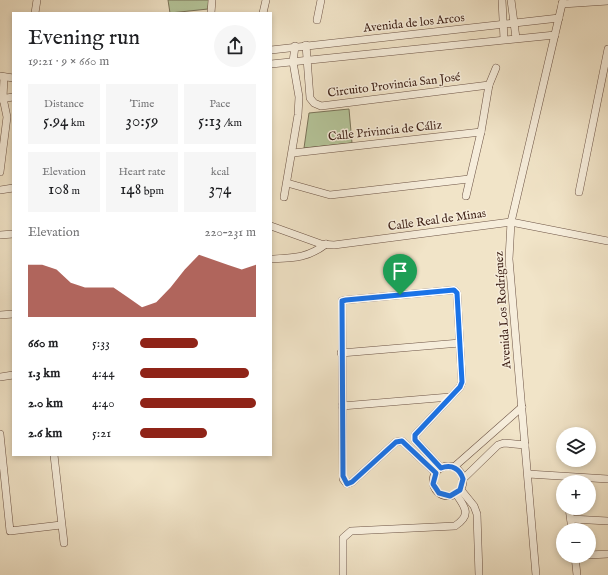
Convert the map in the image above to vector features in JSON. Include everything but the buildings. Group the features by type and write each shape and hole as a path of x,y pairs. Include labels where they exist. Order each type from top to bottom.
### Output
{"street":[{"path":"36,12 37,0"},
{"path":"210,12 212,0"},
{"path":"263,12 266,0"},
{"path":"317,20 321,0"},
{"path":"502,0 504,39"},
{"path":"511,0 516,38"},
{"path":"562,2 608,1"},
{"name":"Avenida Los Rodríguez","path":"536,575 509,259 511,222 562,2"},
{"name":"Avenida de los Arcos","path":"272,50 295,46 559,18"},
{"path":"272,64 504,39 555,35"},
{"name":"Circuito Provincia San José","path":"306,45 310,98 314,103 321,106 489,85"},
{"path":"284,197 293,153 299,97 293,62 295,46"},
{"path":"579,192 608,49"},
{"path":"466,196 481,132 489,85 496,68"},
{"path":"0,172 7,117 2,98 2,77 12,78"},
{"path":"2,98 12,97"},
{"name":"Calle Privincia de Cáliz","path":"293,153 481,132"},
{"path":"287,183 330,195 469,179"},
{"path":"0,190 12,188"},
{"name":"Calle Real de Minas","path":"272,226 294,236 326,244 344,244 511,222 608,241"},
{"path":"0,235 12,234"},
{"path":"272,259 300,257 315,253 326,244"},
{"path":"436,473 402,441 396,442 352,482 347,484 343,476 341,353 342,301 454,290 457,293 462,382 415,435 415,440 441,468"},
{"path":"0,315 12,314"},
{"path":"341,353 460,343"},
{"path":"0,377 12,375"},
{"path":"342,406 450,397"},
{"path":"458,492 444,496 435,489 433,478 436,473 441,468 454,467 522,407"},
{"path":"0,434 10,531 62,525"},
{"path":"343,575 343,538 351,531 455,526 462,521 466,515 458,492 463,479 498,445 504,443 525,445"},
{"path":"54,456 64,543"},
{"path":"454,467 462,474 463,479"},
{"path":"528,474 556,478"},
{"path":"596,479 608,479"},
{"path":"458,492 474,506 477,514 479,575"},
{"path":"570,515 571,523"},
{"path":"570,519 608,521"},
{"path":"596,555 608,554"},
{"path":"576,563 577,575"}],"green space":[{"path":"168,0 209,0 208,9 170,12"},
{"path":"349,109 352,143 304,148 309,113"}],"route":[{"path":"454,290 457,293 463,376 462,382 460,387 418,430 415,435 415,440 441,468 446,466 454,467 462,474 463,485 456,494 450,496 444,496 435,489 433,478 436,473 402,441 396,442 352,482 347,484 343,479 341,353 342,301 400,295 454,290"}]}
